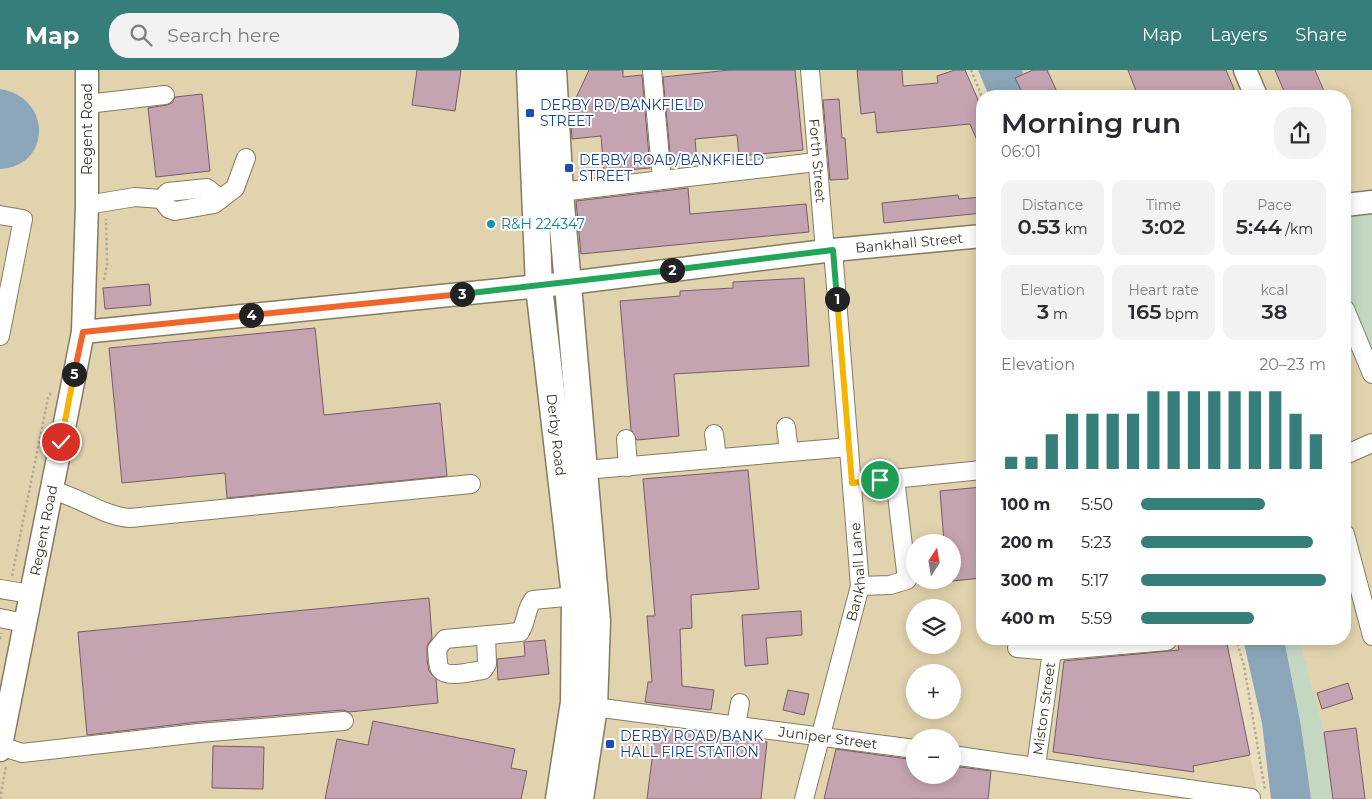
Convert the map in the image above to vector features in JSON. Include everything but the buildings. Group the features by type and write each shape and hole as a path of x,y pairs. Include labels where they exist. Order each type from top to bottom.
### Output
{"highway":[{"name":"Derby Road","path":"530,70 539,287 575,596 574,702 559,799"},
{"name":"Derby Road","path":"553,70 560,192 597,621 594,707 580,799"},
{"path":"539,287 551,277 556,264 551,160 556,130"},
{"path":"557,442 566,410 557,301 559,291 569,284"}],"main road":[{"name":"Regent Road","path":"0,748 9,620 13,591 51,490 83,332 87,205 87,70"},
{"path":"1245,70 1253,90"},
{"path":"1351,204 1372,202"},
{"name":"Bankhall Street","path":"83,332 569,284 829,251 976,237"}],"street":[{"path":"652,70 662,180"},
{"name":"Forth Street","path":"810,70 816,162 829,251"},
{"path":"87,104 165,95"},
{"path":"87,205 135,196 161,199 169,208 175,211 207,207 235,188 246,158"},
{"path":"560,192 816,162"},
{"path":"0,215 23,219 3,304 0,336"},
{"name":"Bankhall Lane","path":"804,799 860,586 850,447 829,251"},
{"path":"1351,323 1372,374"},
{"path":"786,427 789,452"},
{"path":"714,434 717,458"},
{"path":"626,439 628,467"},
{"path":"1351,453 1372,444"},
{"path":"585,470 850,447"},
{"path":"852,483 976,471"},
{"path":"860,586 890,585 907,580 895,478"},
{"path":"51,490 81,500 119,517 130,518 471,484"},
{"path":"1351,557 1372,636"},
{"path":"486,635 520,632 524,626 528,606 533,600 575,596"},
{"path":"1017,648 1052,651 1121,645"},
{"name":"Miston Street","path":"1036,766 1052,651"},
{"path":"736,725 740,703"},
{"name":"Juniper Street","path":"594,707 906,748"},
{"path":"0,748 22,753 199,733 344,721"},
{"path":"961,756 1036,766 1203,795 1258,799"}],"path":[{"path":"971,70 979,90"},
{"path":"13,591 48,398 53,390"},
{"path":"0,639 9,620"},
{"path":"1238,645 1244,666 1260,750 1258,799"}],"shaded area":[{"path":"0,70 530,70 539,286 569,284 553,70 965,70 976,95 976,645 1227,645 1259,799 0,799"},
{"path":"1022,70 1372,70 1372,799 1333,799 1324,732 1301,645 1351,645 1351,90 1021,90 1015,78 1023,74"}],"green space":[{"path":"1372,209 1372,349 1351,302 1351,211"},
{"path":"1285,645 1301,645 1324,732 1333,799 1311,799 1301,726"}],"water":[{"path":"978,70 1022,70 1023,74 1016,78 1021,90 986,90"},
{"path":"0,89 17,95 29,104 37,117 39,131 37,144 29,156 17,165 0,169"},
{"path":"1244,645 1285,645 1301,726 1311,799 1271,799 1262,723"}],"place":[{"name":"DERBY RD/BANKFIELD STREET","path":"530,113"},
{"name":"DERBY ROAD/BANKFIELD STREET","path":"569,168"},
{"name":"R&H 224347","path":"491,224"},
{"name":"DERBY ROAD/BANK HALL FIRE STATION","path":"610,744"}],"route":[{"path":"61,442 83,332 569,284 833,250 852,483 880,480"}]}
